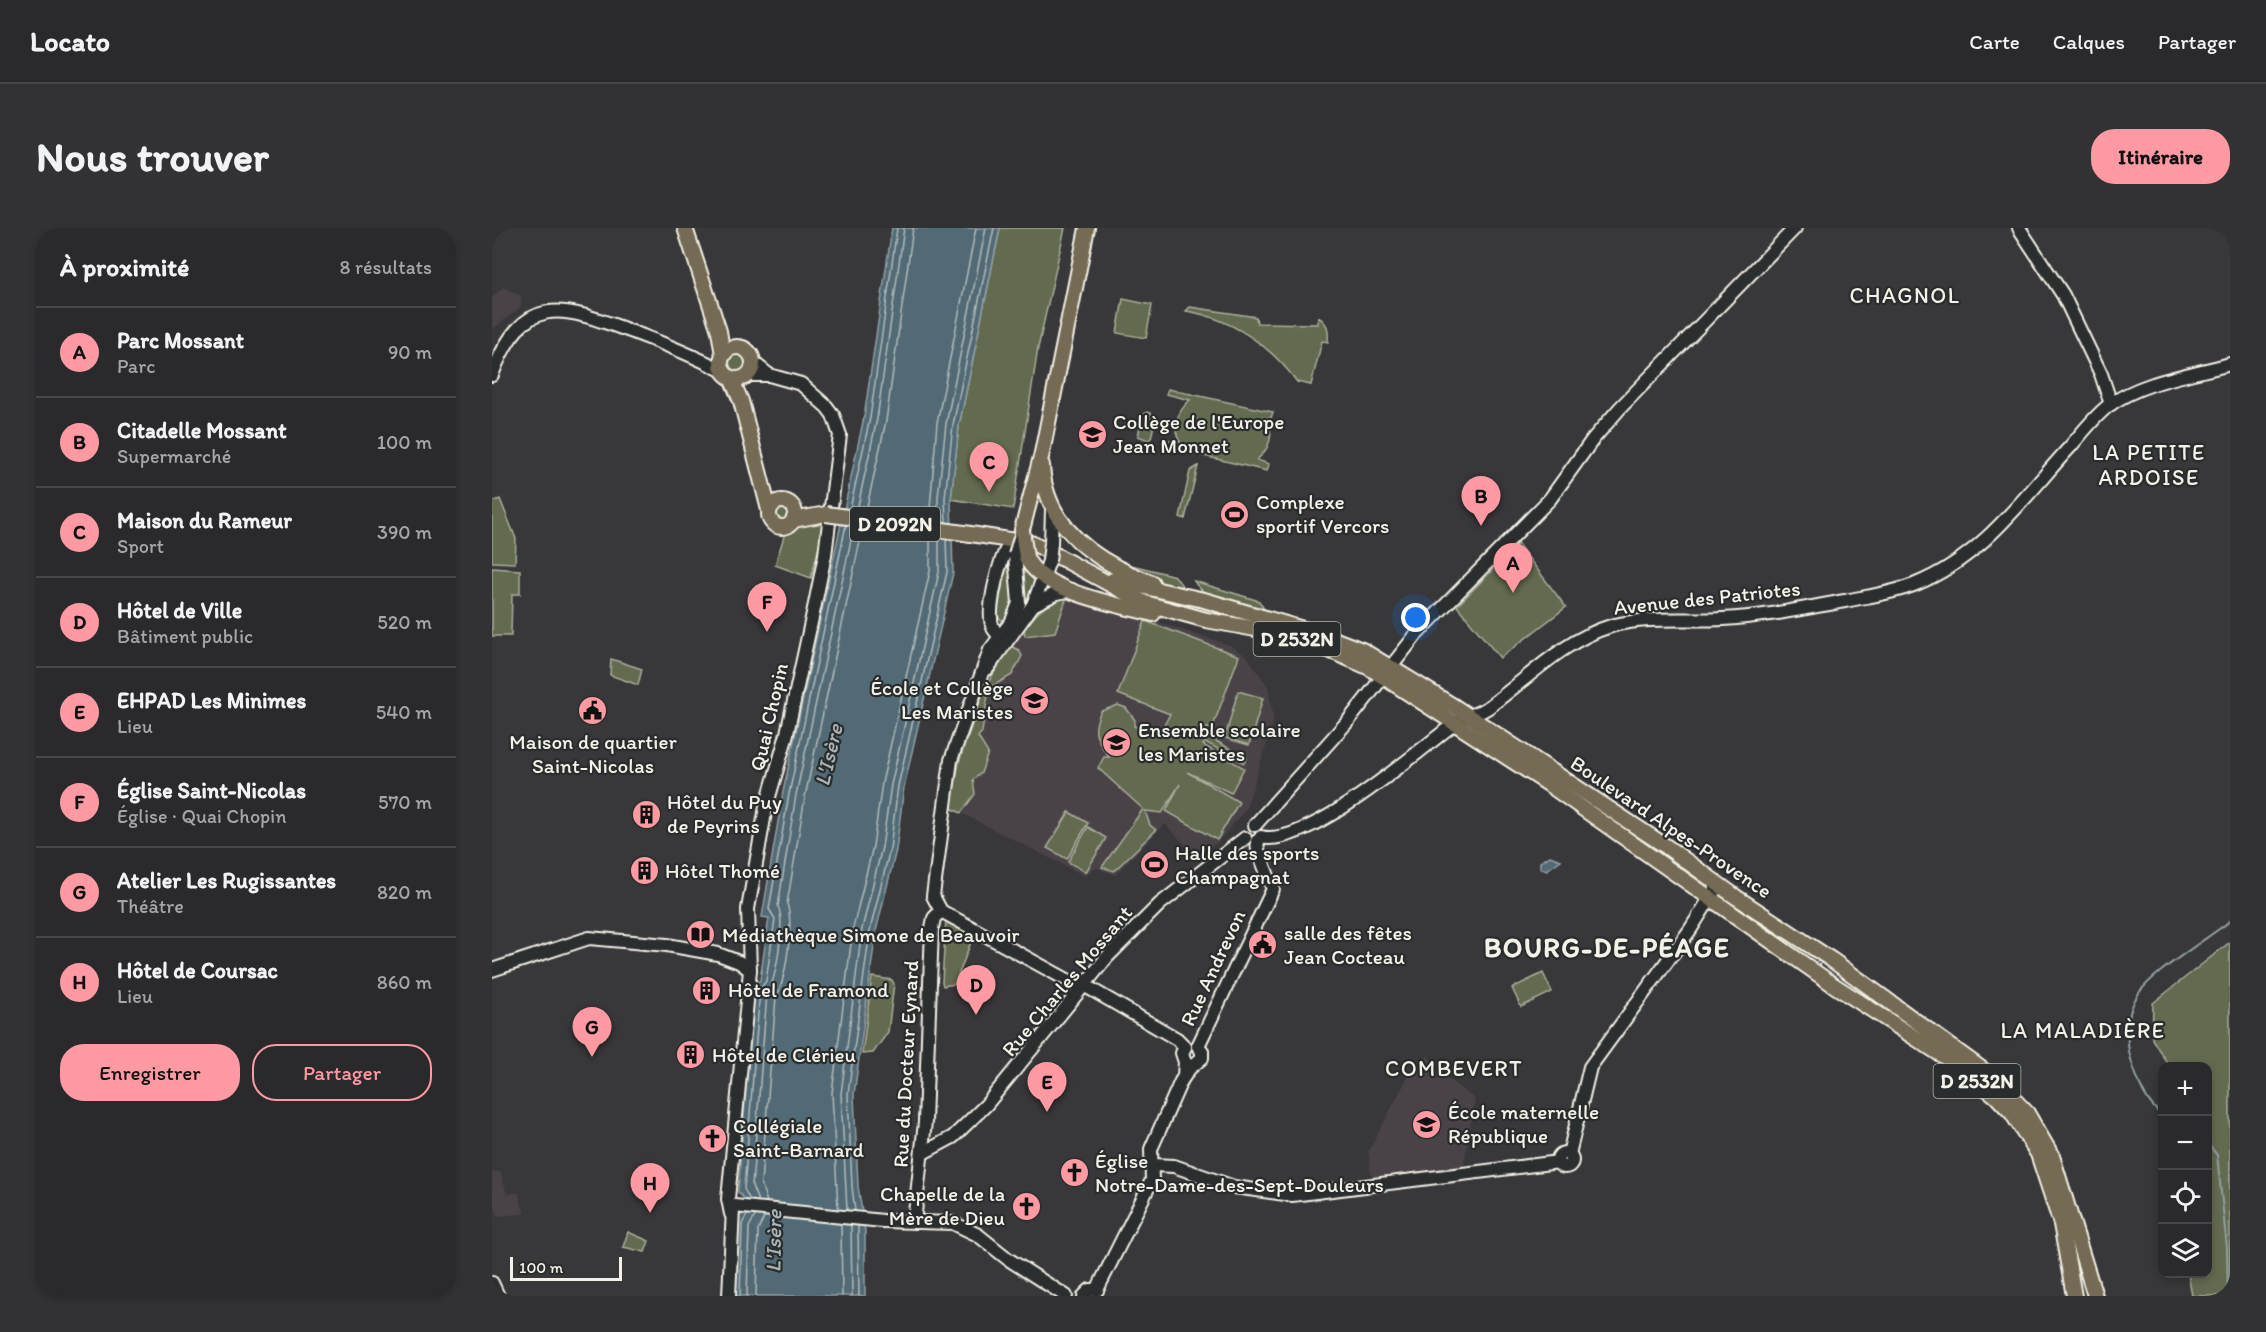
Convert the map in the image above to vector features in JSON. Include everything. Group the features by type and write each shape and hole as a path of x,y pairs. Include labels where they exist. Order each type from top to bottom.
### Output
{"main road":[{"path":"686,228 719,331 735,366 741,401 763,481 774,505 770,520 784,527 793,514 786,501 774,505"},
{"name":"D 2532N","path":"1087,228 1042,453 1020,531 1021,556 1044,578 1072,590 1155,614 1206,620"},
{"path":"1386,671 1416,635 1550,500 1593,439 1620,408 1795,228"},
{"path":"2019,228 2063,295 2100,374 2111,404"},
{"path":"492,375 510,336 528,320 548,311 582,314 698,357 735,366"},
{"name":"Avenue des Patriotes","path":"1254,838 1269,839 1290,836 1322,822 1439,737 1456,722 1490,707 1512,687 1575,642 1611,626 1648,620 1768,615 1890,592 1916,584 1951,566 2006,522 2062,455 2111,404 2136,391 2230,364"},
{"name":"Quai Chopin","path":"729,1296 734,1209 730,1190 747,960 748,909 766,807 786,738 825,555 840,435 834,415 797,382 735,366"},
{"name":"D 2532N","path":"1042,453 1043,479 1052,510 1072,534 1094,555 1132,576 1188,596"},
{"path":"1027,510 1040,507 1052,510 1052,543 1049,561 1033,605 990,650 956,745 947,778 933,896 940,911 1202,1051 1202,1058 1188,1067 1152,1160 1152,1180 1099,1293 1090,1290 1084,1296"},
{"name":"D 2092N","path":"793,514 826,514 983,535"},
{"path":"1003,638 992,627 990,616 1005,547 1020,531"},
{"name":"Boulevard Alpes-Provence","path":"983,535 1020,531 1041,547 1131,597 1206,620 1253,627 1317,645 1386,671 1470,717 1719,884 1862,982 1990,1074 2010,1093 2040,1131 2052,1156 2095,1296"},
{"path":"983,535 993,547 1000,565"},
{"path":"1003,638 1020,603 1021,556"},
{"name":"Boulevard Alpes-Provence","path":"1077,566 1133,586 1188,596 1336,639 1386,671 1835,986 1954,1064 1996,1096 2012,1113 2038,1154 2061,1224 2074,1296"},
{"path":"1033,605 1057,593 1072,590"},
{"name":"Rue Charles Mossant","path":"923,1153 953,1137 986,1106 1113,950 1172,892 1254,838 1245,828 1255,825 1349,720 1386,671"},
{"name":"Rue Andrevon","path":"1192,1046 1273,889 1254,838"},
{"path":"1152,1160 1234,1187 1292,1195 1564,1158 1590,1067 1719,884"},
{"name":"Rue du Docteur Eynard","path":"914,1222 923,1153 932,928 934,918 940,911"},
{"path":"492,970 589,939 667,945 747,960"},
{"path":"1188,1067 1182,1053 1192,1046"},
{"path":"734,1209 878,1221 957,1224 1066,1296"},
{"path":"492,1283 498,1296"}],"shaded area":[{"path":"503,287 521,296 521,307 492,330 492,298"},
{"name":"Ensemble scolaire les Maristes","path":"1078,597 1230,645 1247,656 1268,686 1274,721 1246,809 1217,843 1197,857 1165,824 1115,875 1096,868 1085,876 951,808 959,762 987,682 1010,646 1041,608 1057,599"},
{"name":"École maternelle République","path":"1428,1055 1435,1069 1475,1099 1463,1170 1372,1183 1368,1152 1414,1065 1420,1067"},
{"path":"492,1172 501,1172 507,1195 518,1192 525,1214 498,1216 492,1197"}],"green space":[{"path":"1000,228 1065,228 1038,348 1013,509 951,499 959,426"},
{"path":"1123,299 1152,305 1146,338 1117,333"},
{"path":"1190,307 1256,317 1257,323 1318,324 1318,317 1327,327 1328,342 1322,341 1311,385 1297,382 1275,357 1249,336 1219,320 1186,311"},
{"path":"733,354 741,354 746,359 744,370 733,372 728,367 728,359"},
{"path":"1168,389 1273,412 1271,418 1266,418 1271,435 1268,446 1257,460 1269,464 1267,471 1166,447 1167,440 1180,442 1176,431 1177,420 1182,409 1190,400 1166,394"},
{"path":"1147,412 1156,416 1151,438 1148,440 1138,436 1142,416"},
{"path":"1198,466 1185,519 1180,517 1190,471"},
{"path":"500,499 516,539 515,563 492,562 492,502"},
{"path":"782,506 787,508 789,513 787,518 782,520 777,518 775,513 777,508"},
{"path":"822,522 824,526 811,578 775,565 786,530"},
{"path":"1518,544 1566,607 1500,658 1457,606"},
{"path":"1009,546 1014,574 1014,603 1006,619 1001,620 997,615"},
{"path":"1019,554 1040,581 1017,620"},
{"path":"1104,558 1175,576 1185,590 1151,579"},
{"path":"492,568 520,570 520,594 512,594 511,636 492,636"},
{"path":"1194,581 1259,601 1264,609 1245,608 1225,603 1207,594"},
{"path":"1116,584 1273,625 1178,610"},
{"path":"1067,597 1055,632 1025,636 1024,629 1043,608 1053,601"},
{"path":"1145,621 1239,656 1212,729 1207,728 1207,736 1247,758 1244,763 1205,742 1203,745 1244,768 1231,793 1187,772 1239,802 1217,840 1166,811 1180,784 1162,813 1145,811 1150,825 1156,830 1114,871 1102,867 1143,809 1098,768 1104,757 1109,757 1097,736 1098,718 1101,711 1118,705 1126,708 1135,720 1134,726 1139,728 1144,724 1154,734 1161,731 1170,714 1118,694"},
{"path":"1010,646 1019,650 1022,656 1012,675 991,687 986,686"},
{"path":"611,659 642,669 638,685 610,675"},
{"path":"1238,691 1263,698 1249,745 1225,738"},
{"path":"983,693 988,695 982,732 978,737 988,753 981,773 973,780 975,794 961,813 951,808 959,762"},
{"path":"1069,812 1088,823 1067,859 1047,848"},
{"path":"1088,827 1106,838 1086,872 1068,862"},
{"path":"946,919 974,934 955,984 943,986 942,982"},
{"path":"2230,942 2230,1296 2192,1296 2189,1278 2212,1278 2212,1062 2166,1062 2152,1039 2153,1003"},
{"path":"1543,973 1552,992 1521,1007 1512,988"},
{"path":"872,977 892,980 894,984 888,1032 873,1053 862,1054"},
{"path":"628,1232 649,1241 645,1252 623,1247"}],"water":[{"name":"L'Isère","path":"892,228 1000,228 959,426 951,499 953,573 904,787 896,850 876,931 854,1095 858,1186 865,1231 865,1296 734,1296 736,1222 741,1214 744,1199 738,1192 754,985 760,980 769,918 762,917 783,792 864,417"},
{"path":"1550,856 1561,860 1547,870 1540,868 1540,862"}],"waterway":[{"path":"2158,1111 2145,1094 2131,1060 2128,1020 2134,1002 2139,993 2156,976 2230,921"},
{"path":"2212,1149 2217,1155 2227,1248 2228,1296"}],"place":[{"name":"Collège de l'Europe Jean Monnet","path":"1092,434"},
{"name":"Maison du Rameur","path":"989,492"},
{"name":"Complexe sportif Vercors","path":"1235,514"},
{"name":"Citadelle Mossant","path":"1481,526"},
{"name":"Parc Mossant","path":"1513,593"},
{"name":"Église Saint-Nicolas","path":"767,632"},
{"name":"École et Collège Les Maristes","path":"1034,700"},
{"name":"Maison de quartier Saint-Nicolas","path":"593,711"},
{"name":"Ensemble scolaire les Maristes","path":"1117,742"},
{"name":"Hôtel du Puy de Peyrins","path":"646,814"},
{"name":"Halle des sports Champagnat","path":"1154,865"},
{"name":"Hôtel Thomé","path":"644,871"},
{"name":"Médiathèque Simone de Beauvoir","path":"701,935"},
{"name":"salle des fêtes Jean Cocteau","path":"1263,945"},
{"name":"Hôtel de Framond","path":"707,990"},
{"name":"Hôtel de Ville","path":"976,1015"},
{"name":"Hôtel de Clérieu","path":"691,1055"},
{"name":"Atelier Les Rugissantes","path":"592,1057"},
{"name":"EHPAD Les Minimes","path":"1047,1112"},
{"name":"École maternelle République","path":"1427,1124"},
{"name":"Collégiale Saint-Barnard","path":"712,1138"},
{"name":"Église Notre-Dame-des-Sept-Douleurs","path":"1074,1173"},
{"name":"Chapelle de la Mère de Dieu","path":"1026,1206"},
{"name":"Hôtel de Coursac","path":"650,1213"}],"district":[{"name":"CHAGNOL","path":"1905,295"},
{"name":"LA PETITE ARDOISE","path":"2149,464"},
{"name":"BOURG-DE-PÉAGE","path":"1607,948"},
{"name":"LA MALADIÈRE","path":"2083,1030"},
{"name":"COMBEVERT","path":"1454,1068"}]}
